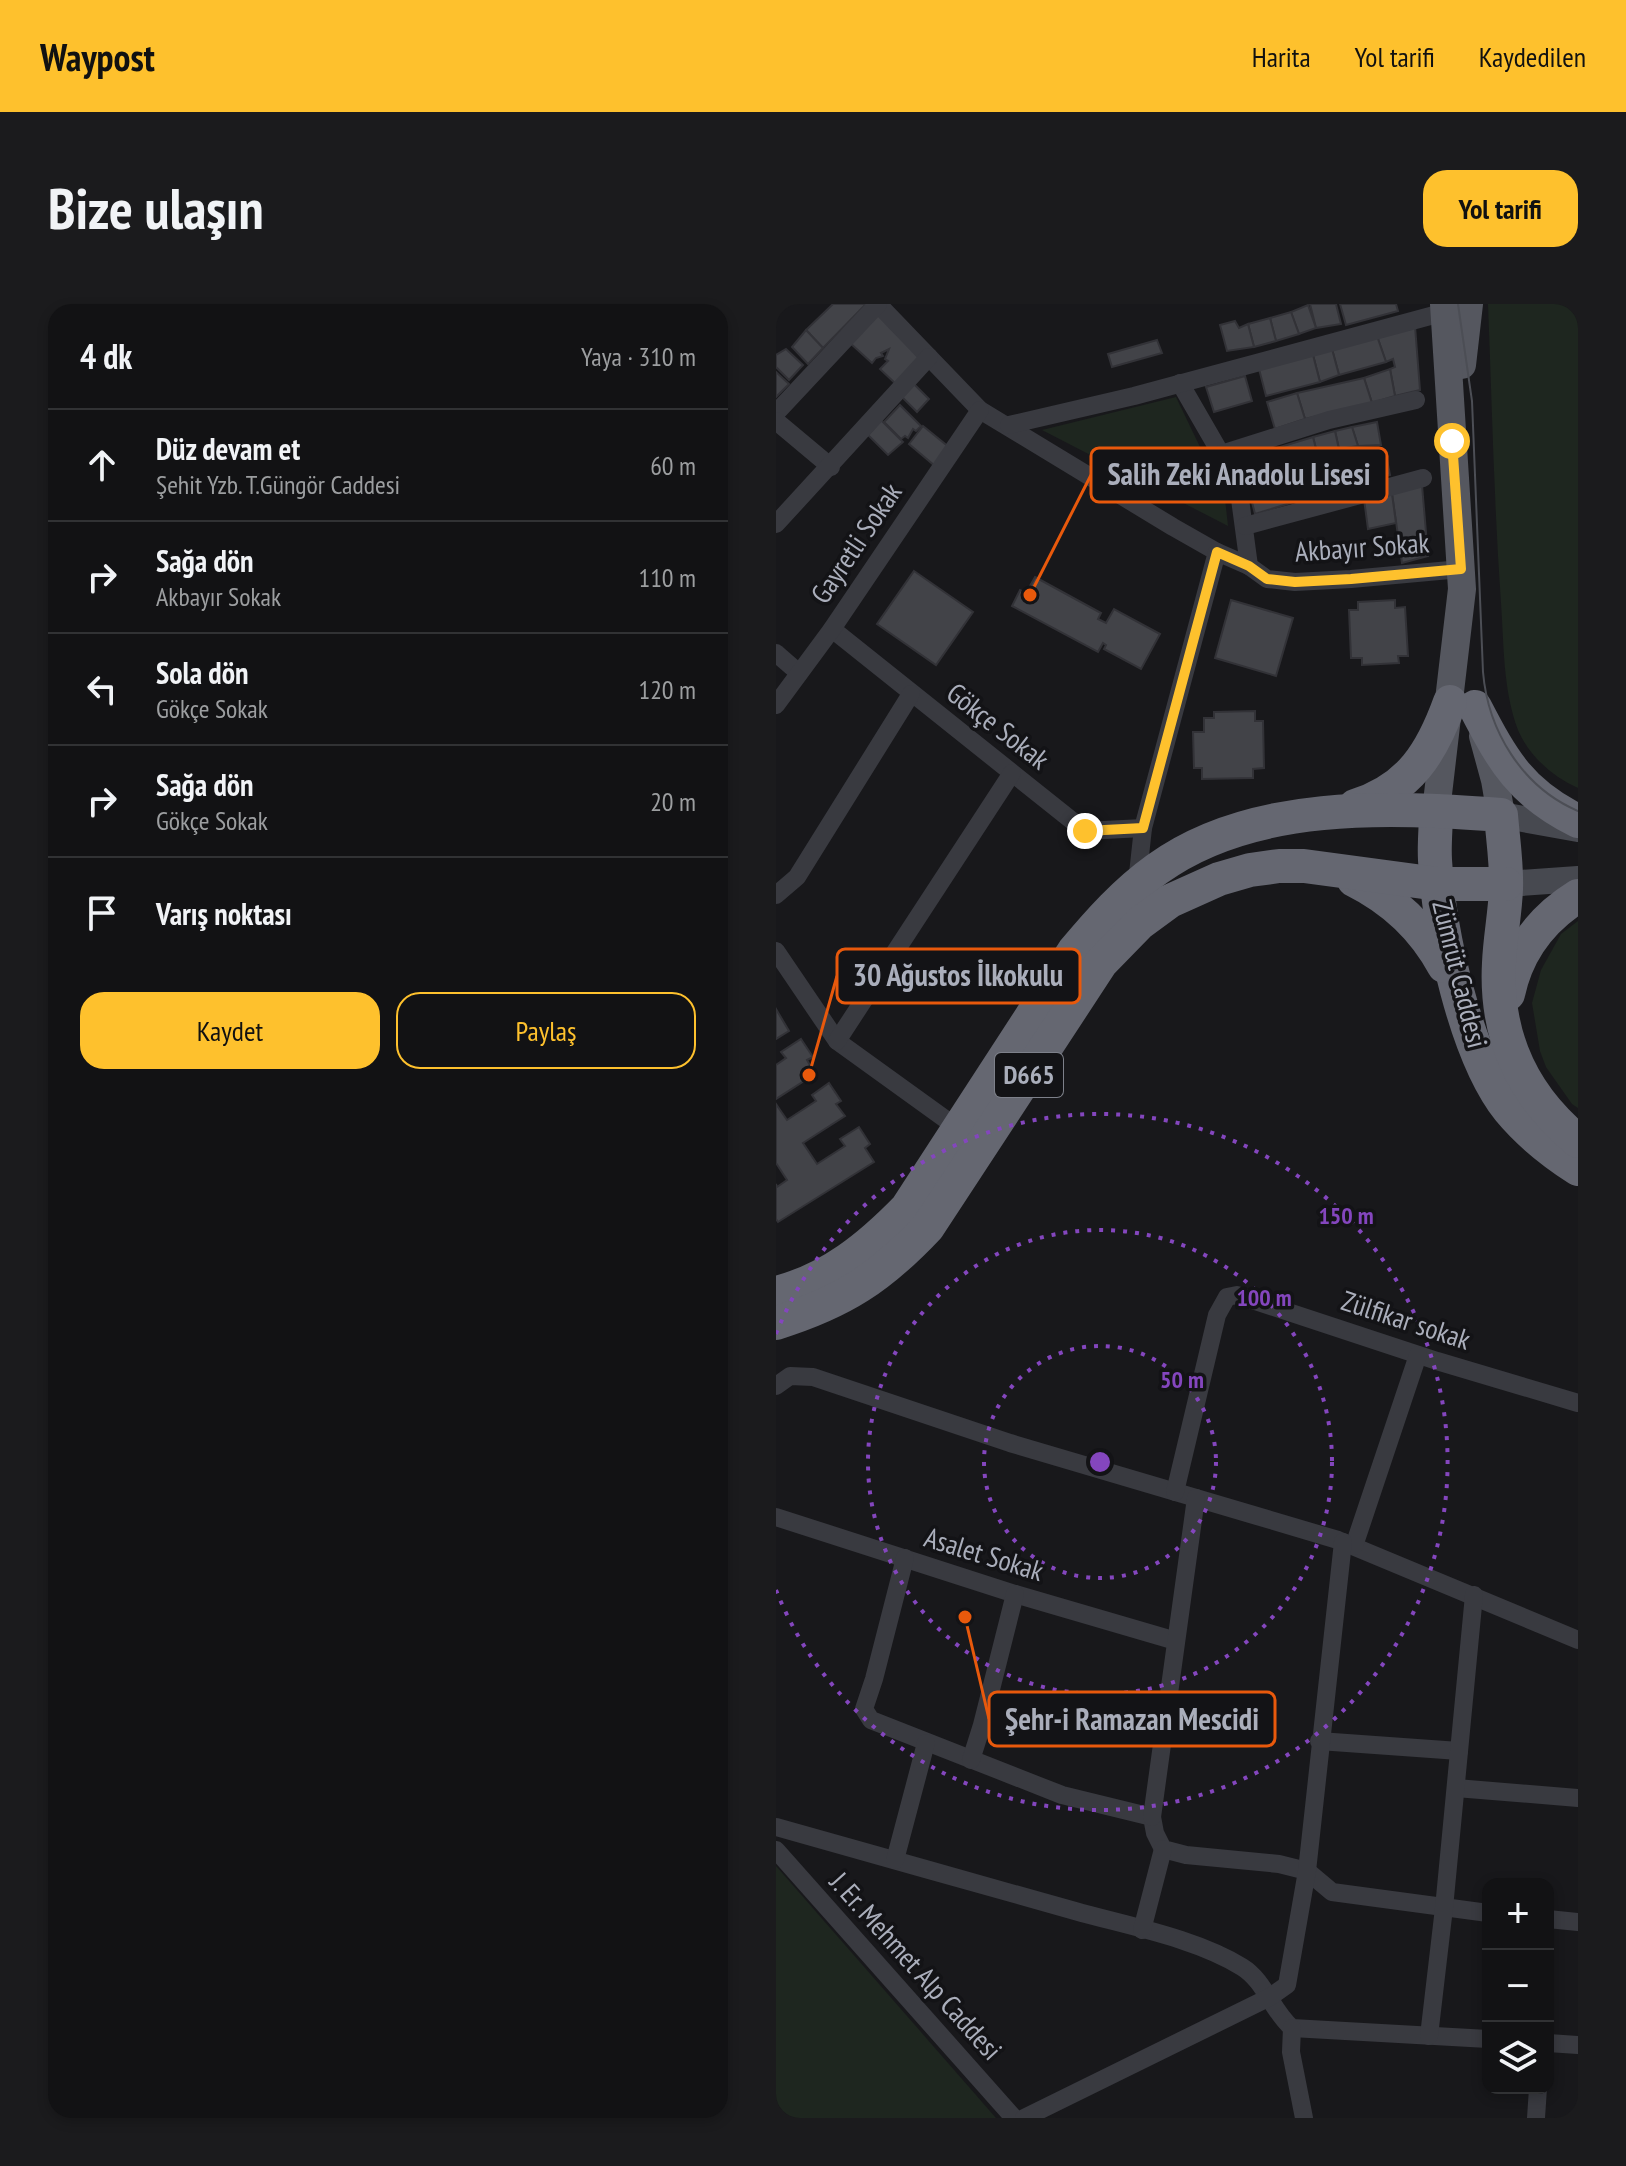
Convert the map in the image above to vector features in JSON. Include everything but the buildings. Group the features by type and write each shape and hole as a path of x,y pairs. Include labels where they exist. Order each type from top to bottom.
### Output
{"highway":[{"path":"1334,812 1367,802 1408,777 1463,705 1521,782 1553,808 1578,821"},
{"name":"D665","path":"776,1293 821,1276 876,1240 907,1208 1074,951 1137,885 1183,853 1216,838 1275,822 1334,812 1436,811 1501,815"},
{"name":"Zümrüt Caddesi","path":"1436,811 1438,884 1445,933 1460,998 1482,1060 1507,1108 1543,1144 1578,1169"},
{"path":"1501,815 1506,884 1499,999 1511,1055 1545,1111 1578,1141"},
{"path":"1304,866 1438,884 1506,884"},
{"path":"1304,866 1355,880 1391,902 1425,935 1460,998"},
{"name":"D665","path":"776,1323 816,1311 861,1287 897,1260 928,1227 1101,963 1140,923 1170,901 1219,879 1250,870 1304,866"},
{"path":"1511,1055 1508,997 1517,963 1536,931 1578,896"}],"main road":[{"path":"1436,811 1463,705 1461,579 1452,441 1452,307"},
{"path":"1463,705 1495,780 1501,815 1578,829"},
{"path":"1506,884 1578,879"}],"street":[{"name":"Akbayır Sokak","path":"878,304 980,410 1267,579 1295,582 1461,579"},
{"path":"776,413 878,304"},
{"path":"1009,425 1180,383 1452,307"},
{"path":"776,524 929,357"},
{"path":"1180,383 1221,454 1240,499 1249,566"},
{"path":"1221,454 1329,420 1416,400"},
{"name":"Gayretli Sokak","path":"776,705 832,629 980,410"},
{"path":"776,421 831,467"},
{"path":"1245,526 1423,478"},
{"path":"1137,885 1143,828 1217,552"},
{"name":"Gökçe Sokak","path":"832,629 1085,831 1143,828"},
{"path":"776,653 799,673"},
{"path":"776,895 797,877 911,694"},
{"path":"837,1041 1012,773"},
{"path":"776,951 837,1041 959,1129"},
{"name":"Zülfikar sokak","path":"1175,1492 1217,1315 1227,1297 1237,1295 1418,1355 1578,1403"},
{"path":"1024,2118 1270,1997 1287,1985 1307,1871 1319,1741 1349,1544 1418,1355"},
{"path":"776,1386 790,1376 813,1377 1010,1443 1349,1544 1578,1640"},
{"path":"1142,1930 1163,1849 1152,1817 1196,1498"},
{"name":"Asalet Sokak","path":"776,1517 1015,1594 1176,1641"},
{"path":"905,1558 864,1709 871,1720 1062,1795 1152,1817"},
{"path":"971,1760 1015,1594"},
{"path":"1429,2036 1474,1595"},
{"path":"1319,1741 1459,1751"},
{"path":"895,1860 926,1743"},
{"path":"1456,1788 1578,1798"},
{"path":"776,1827 1208,1950 1245,1968 1292,2028 1482,2039"},
{"path":"1163,1849 1186,1855 1279,1864 1307,1871 1332,1892 1482,1912"},
{"name":"J. Er. Mehmet Alp Caddesi","path":"776,1850 1014,2118"},
{"path":"1554,1920 1578,1922"},
{"path":"1292,2028 1291,2052 1304,2118"},
{"path":"1554,2043 1578,2045"},
{"path":"1536,2118 1538,2094"}],"shaded area":[{"path":"1488,304 1578,304 1578,788 1551,772 1528,748 1518,730 1509,699 1495,491"},
{"path":"1176,397 1225,499 1228,526 1042,430"},
{"path":"1578,921 1578,1108 1546,1067 1540,1051 1532,1003 1541,970 1561,934"},
{"path":"776,1866 996,2118 776,2118"}],"tram line":[{"path":"1458,304 1472,401 1486,694 1500,736 1511,755 1540,787 1578,811"}],"place":[{"name":"Salih Zeki Anadolu Lisesi","path":"1030,595"},
{"name":"30 Ağustos İlkokulu","path":"809,1075"},
{"name":"Şehr-i Ramazan Mescidi","path":"965,1617"}],"route":[{"path":"1085,831 1143,828 1217,552 1249,566 1267,579 1295,582 1461,569 1452,441"}]}
